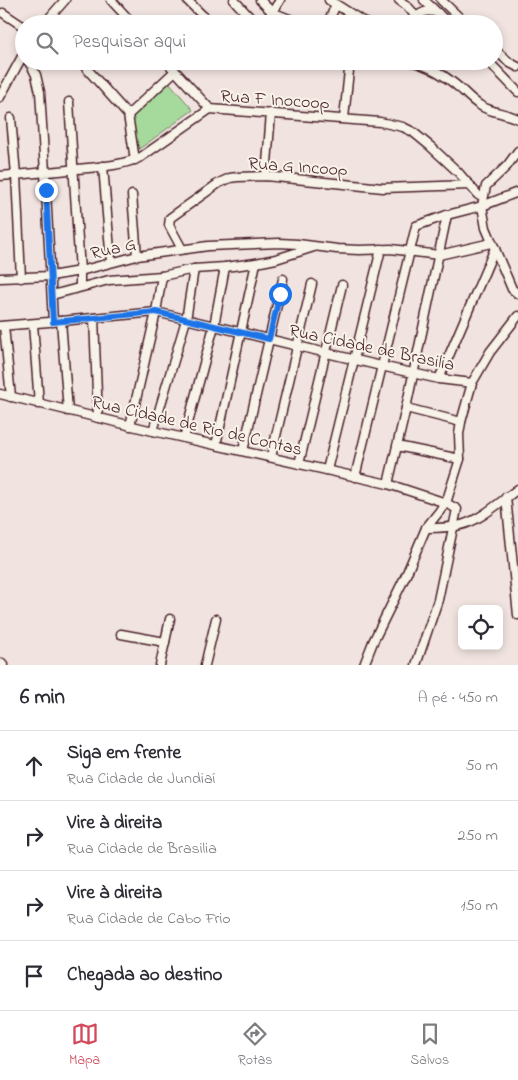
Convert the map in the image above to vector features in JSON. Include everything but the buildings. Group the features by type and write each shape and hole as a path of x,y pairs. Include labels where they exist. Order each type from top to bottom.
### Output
{"street":[{"path":"52,15 65,0"},
{"path":"111,0 125,15"},
{"path":"187,0 202,15"},
{"path":"234,0 248,15"},
{"path":"260,0 272,12 280,15"},
{"path":"270,15 280,0"},
{"path":"399,0 414,15"},
{"path":"424,0 438,13"},
{"path":"441,0 457,15"},
{"path":"329,15 332,2 353,15"},
{"path":"420,15 422,12 429,11 438,13"},
{"path":"3,13 15,21"},
{"path":"503,57 518,67"},
{"path":"0,97 16,70"},
{"path":"34,70 40,92 52,295 68,411"},
{"path":"88,70 128,115 135,160"},
{"path":"344,118 349,70"},
{"path":"435,70 448,78 484,108 517,118"},
{"path":"497,70 518,92"},
{"path":"128,115 175,71 210,109"},
{"path":"69,102 80,287"},
{"name":"Rua F Inocoop","path":"0,176 103,166 135,160 210,109 344,118 403,126 430,146 458,172 478,195"},
{"path":"266,176 271,114"},
{"path":"11,118 21,278"},
{"path":"518,150 507,166 486,186 482,206 486,228 493,246 512,289 518,294"},
{"path":"103,166 111,262"},
{"name":"Rua G Incoop","path":"182,249 169,225 170,218 219,183 230,178 266,176 383,188 470,185"},
{"path":"355,477 416,226 447,215 482,206 518,192"},
{"path":"132,194 137,256"},
{"path":"388,484 447,215"},
{"name":"Rua G","path":"0,278 51,276 80,271 137,256 208,246 279,243 358,250 391,249 439,255 493,246"},
{"name":"Rua G","path":"52,295 109,280 162,276 194,269 225,268 256,263 276,259 317,246"},
{"path":"439,379 493,246"},
{"path":"327,470 380,249"},
{"path":"216,445 256,263"},
{"path":"184,438 214,326 225,268"},
{"path":"154,432 186,320 194,269"},
{"path":"130,426 156,312 162,276"},
{"path":"243,451 283,280"},
{"path":"271,457 312,284"},
{"path":"299,464 342,285"},
{"name":"Rua Cidade de Brasilia","path":"2,326 156,312 413,374 472,383"},
{"path":"364,665 426,528 446,503 460,458 459,434 472,383 490,352 518,316"},
{"path":"94,318 98,418"},
{"path":"33,324 39,404"},
{"path":"2,326 11,397"},
{"name":"Rua Cidade de Rio de Contas","path":"0,394 154,432 388,484 446,503"},
{"path":"406,408 461,422"},
{"path":"397,446 460,458"},
{"path":"426,528 453,527 474,520 518,489"},
{"path":"506,498 518,614"},
{"path":"416,665 438,600 457,509 446,503"},
{"path":"160,665 170,619"},
{"path":"205,665 216,619"},
{"path":"122,634 165,642"}],"green space":[{"path":"168,81 193,110 135,152 128,116"}],"route":[{"path":"46,190 53,322 156,312 269,339 280,294"}]}
